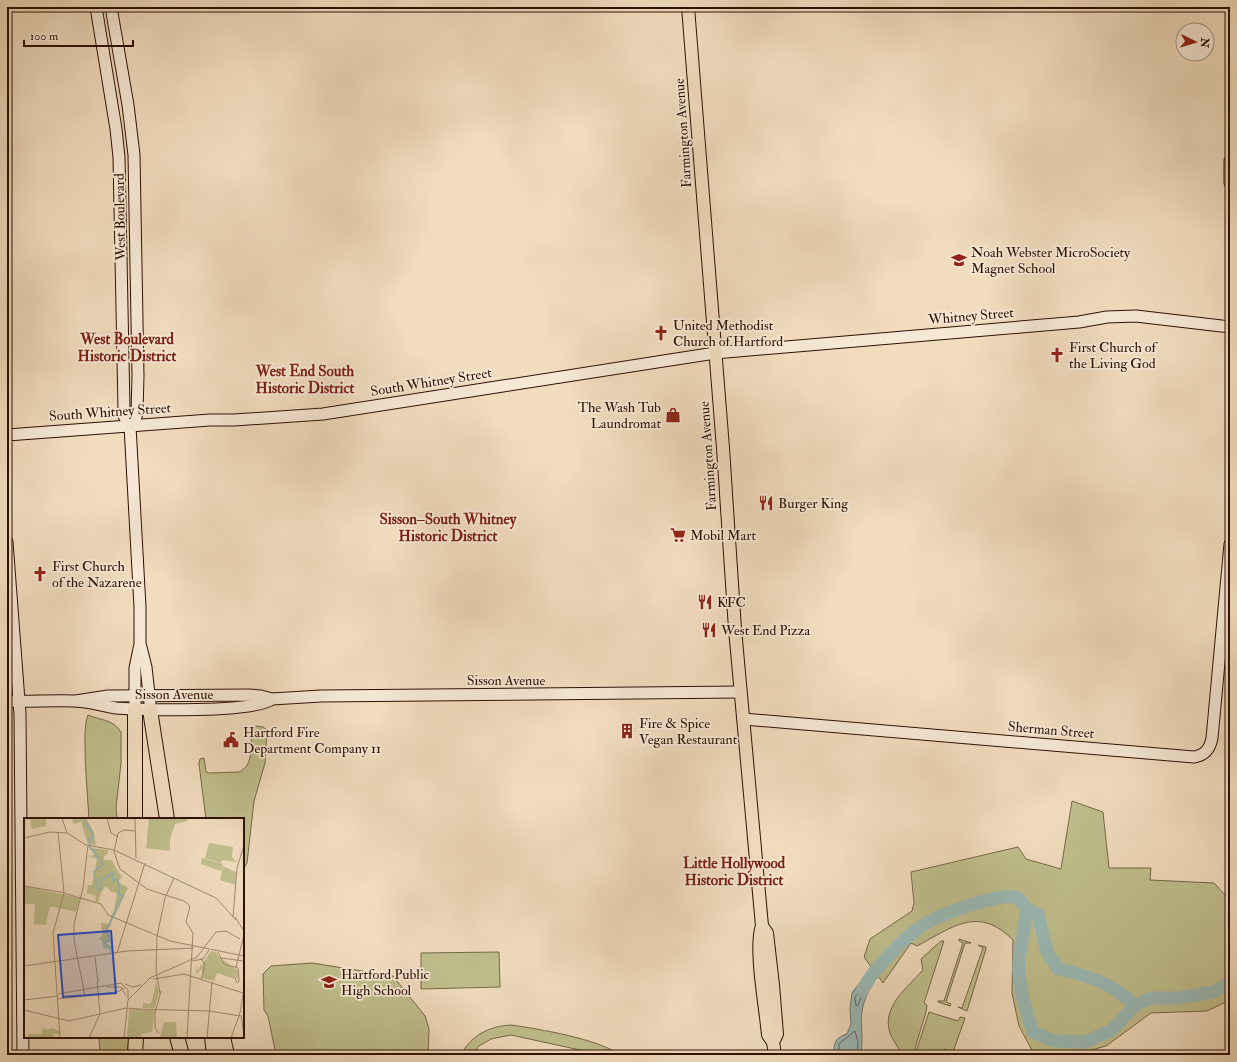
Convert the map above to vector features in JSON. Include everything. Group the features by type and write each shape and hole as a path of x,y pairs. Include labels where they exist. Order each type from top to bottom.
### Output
{"highway":[{"path":"135,703 135,818"},
{"path":"150,703 167,818"},
{"path":"135,1055 136,1038"},
{"path":"177,1038 182,1055"},
{"path":"214,1055 218,1039"},
{"path":"218,1039 227,1055"}],"main road":[{"name":"West Boulevard","path":"96,7 118,144 124,416 130,426 139,581 140,644 135,668 135,703"},
{"name":"West Boulevard","path":"111,7 128,105 134,155 138,376 137,413 135,420 130,426"},
{"name":"Farmington Avenue","path":"688,7 740,692 762,926 759,935 762,976 768,1035 773,1042 774,1055"},
{"path":"113,107 128,105"},
{"path":"1230,161 1230,183"},
{"name":"Whitney Street","path":"715,354 1079,322 1116,316 1143,317 1230,327"},
{"name":"South Whitney Street","path":"7,435 323,414 715,354"},
{"path":"7,542 19,701 23,1055"},
{"name":"Sherman Street","path":"743,719 1197,756 1208,750 1211,743 1230,544"},
{"name":"West Boulevard","path":"140,644 146,667 150,703"},
{"name":"Sisson Avenue","path":"150,703 232,695 262,696 272,699 322,696 740,692"},
{"path":"232,695 232,708"},
{"name":"Sisson Avenue","path":"7,701 150,703 232,708 262,705 272,699"}],"shaded area":[{"path":"88,715 110,722 121,732 121,763 116,808 117,818 89,818 86,781 86,722"},
{"path":"256,726 263,727 267,730 265,763 254,801 247,863 244,868 244,818 206,818 199,764 200,759 204,758 206,772 208,773 239,772 244,769 250,759 252,729"},
{"path":"1072,801 1103,812 1109,868 1151,868 1150,880 1214,883 1226,896 1230,896 1230,1000 1207,1011 1151,1013 1106,1046 1073,1055 1048,1055 1033,1052 1019,1026 1012,993 1013,940 1000,929 988,924 977,922 965,923 954,927 917,946 911,943 883,983 864,957 870,939 912,911 914,903 911,872 1018,847 1026,859 1061,869"},
{"path":"959,939 971,943 965,943 946,1002 951,1004 950,1006 938,1001 944,1001 963,943 959,941"},
{"path":"941,941 944,941 924,1003 927,1005 926,1012 913,1055 902,1055 890,1033 888,1024 889,1015 898,998 923,970 921,959"},
{"path":"978,945 986,947 986,949 967,1011 958,1007 962,1008 983,948"},
{"path":"499,952 500,987 421,989 421,953"},
{"path":"312,963 393,976 425,1016 429,1029 428,1055 276,1055 268,1016 264,1010 263,974 271,966"},
{"path":"929,1012 958,1021 960,1017 965,1018 952,1055 948,1055 949,1051 944,1049 941,1055 932,1053 931,1055 915,1055"},
{"path":"511,1025 552,1032 584,1040 610,1049 620,1055 603,1055 511,1035 491,1039 479,1046 472,1055 461,1055 470,1042 482,1033 496,1027"},
{"path":"99,1038 129,1038 127,1055 100,1055"}],"water":[{"path":"867,973 874,982 864,1002 862,1011 861,1055 835,1055 834,1048 836,1042 840,1037 847,1034 851,1024 850,1009 852,993"}],"waterway":[{"path":"862,991 882,963 902,942 921,926 955,910 986,901 1007,897 1018,898 1026,908 1019,960 1019,979 1033,1032 1054,1041 1085,1042 1112,1030 1135,1005 1151,998 1179,998 1213,992 1230,983"},
{"path":"1026,908 1038,915 1047,952 1058,969 1080,974 1099,981 1117,991 1135,1005"}],"place":[{"name":"Noah Webster MicroSociety Magnet School","path":"959,260"},
{"name":"United Methodist Church of Hartford","path":"661,333"},
{"name":"First Church of the Living God","path":"1057,355"},
{"name":"The Wash Tub Laundromat","path":"673,415"},
{"name":"Burger King","path":"766,503"},
{"name":"Mobil Mart","path":"678,535"},
{"name":"First Church of the Nazarene","path":"40,574"},
{"name":"KFC","path":"705,602"},
{"name":"West End Pizza","path":"709,630"},
{"name":"Fire & Spice Vegan Restaurant","path":"627,731"},
{"name":"Hartford Fire Department Company 11","path":"231,740"},
{"name":"Hartford Public High School","path":"329,982"}],"district":[{"name":"West Boulevard Historic District","path":"127,348"},
{"name":"West End South Historic District","path":"305,380"},
{"name":"Sisson–South Whitney Historic District","path":"448,528"},
{"name":"Little Hollywood Historic District","path":"734,872"}]}
